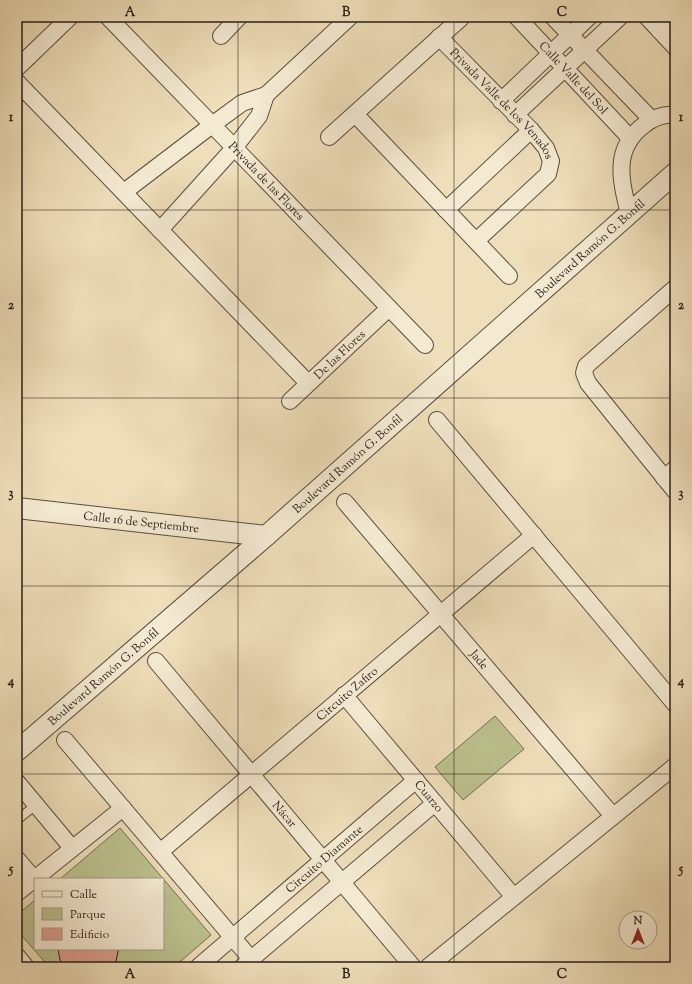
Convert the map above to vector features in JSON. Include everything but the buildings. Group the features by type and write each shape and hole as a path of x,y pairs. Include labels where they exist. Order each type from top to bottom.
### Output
{"street":[{"path":"17,68 70,17"},
{"name":"Privada de las Flores","path":"108,17 425,345"},
{"path":"221,36 239,17"},
{"path":"124,192 212,124 242,103 266,95 350,17"},
{"name":"Calle Valle del Sol","path":"517,17 630,138"},
{"path":"553,17 651,120"},
{"path":"502,101 590,17"},
{"path":"515,115 620,17"},
{"path":"647,17 675,47"},
{"path":"659,30 672,17"},
{"name":"Privada Valle de los Venados","path":"329,137 461,18"},
{"name":"Privada Valle de los Venados","path":"439,37 531,130 546,148 551,161 548,174 476,241"},
{"path":"17,82 308,383"},
{"path":"160,230 234,148 259,116 266,95"},
{"path":"355,114 509,276"},
{"path":"629,214 622,182 621,166 630,138 651,120 668,114 675,115"},
{"path":"446,210 531,130"},
{"name":"Boulevard Ramón G. Bonfil","path":"17,750 266,536 675,173"},
{"path":"675,288 586,366 584,373 588,383 670,473 675,491"},
{"name":"De las Flores","path":"290,401 389,308"},
{"path":"437,420 675,704"},
{"name":"Jade","path":"345,502 613,816"},
{"name":"Calle 16 de Septiembre","path":"17,508 266,536"},
{"name":"Circuito Zafiro","path":"160,852 534,535"},
{"name":"Nácar","path":"156,661 413,967"},
{"name":"Cuarzo","path":"344,695 514,897"},
{"path":"65,740 233,937 247,963 435,803"},
{"path":"428,967 675,766"},
{"name":"Circuito Diamante","path":"198,967 416,780"},
{"path":"17,782 72,848"},
{"path":"35,878 123,808"},
{"path":"17,859 34,879 17,893"}],"lane":[{"path":"17,820 36,805"}],"green space":[{"path":"495,716 524,749 463,800 435,767"},
{"path":"120,828 163,878 61,878"},
{"path":"164,880 211,935 174,967 49,967 34,950 164,950"},
{"path":"34,901 34,950 17,930 17,915"}]}
